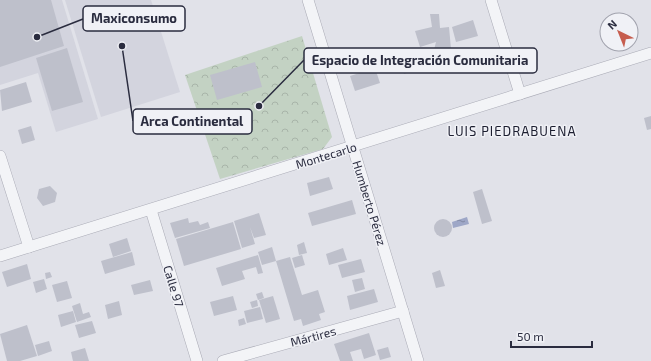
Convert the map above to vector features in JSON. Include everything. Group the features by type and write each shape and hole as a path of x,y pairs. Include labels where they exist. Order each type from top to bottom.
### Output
{"street":[{"name":"Humberto Pérez","path":"308,0 418,361"},
{"path":"491,0 520,94"},
{"name":"Montecarlo","path":"0,256 651,53"},
{"path":"0,156 29,247"},
{"name":"Calle 97","path":"151,210 197,361"},
{"name":"Mártires","path":"222,361 403,311"}],"shaded area":[{"path":"0,0 62,0 98,119 56,132 38,73 0,85"},
{"path":"65,0 151,0 180,92 101,117"}],"green space":[{"path":"302,36 332,137 323,149 220,179 185,75"}],"water":[{"path":"467,217 469,224 453,228 452,222"}],"building":[{"path":"0,0 51,0 64,46 0,67"},
{"path":"430,14 439,14 440,28 449,27 451,49 434,50 436,42 420,47 415,31 432,27"},
{"path":"473,20 478,36 456,42 452,27"},
{"path":"67,48 83,102 52,111 36,58"},
{"path":"415,53 420,68 404,74 399,58"},
{"path":"255,62 262,87 217,100 210,75"},
{"path":"375,68 380,83 355,91 350,76"},
{"path":"26,82 32,102 2,111 0,90"},
{"path":"651,116 651,129 647,130 644,118"},
{"path":"31,126 35,140 22,144 18,130"},
{"path":"329,177 333,189 310,196 307,183"},
{"path":"50,186 57,193 55,202 43,206 37,198 39,189"},
{"path":"482,189 492,221 482,224 473,192"},
{"path":"352,200 356,214 312,226 308,213"},
{"path":"259,213 266,235 254,238 250,227 255,244 242,248 234,221"},
{"path":"188,218 189,223 198,221 200,225 208,222 210,228 175,238 170,223"},
{"path":"443,219 449,222 452,228 449,234 443,237 437,234 434,228 437,222"},
{"path":"233,222 241,249 184,266 176,239"},
{"path":"127,238 131,251 113,257 109,244"},
{"path":"304,242 307,253 299,255 297,245"},
{"path":"272,247 276,261 262,265 258,252"},
{"path":"343,248 347,260 329,265 326,254"},
{"path":"132,252 135,265 105,274 101,261"},
{"path":"258,255 263,273 258,274 256,267 242,271 245,279 222,286 216,268"},
{"path":"302,255 305,265 295,268 292,258"},
{"path":"290,257 302,295 318,290 325,312 319,314 321,320 303,326 301,319 294,321 276,261"},
{"path":"361,259 365,272 342,278 338,265"},
{"path":"27,264 31,279 7,287 2,272"},
{"path":"440,270 445,286 436,288 432,273"},
{"path":"50,272 52,277 46,279 45,273"},
{"path":"362,278 365,289 355,292 352,280"},
{"path":"44,279 47,289 36,293 33,282"},
{"path":"150,280 153,291 134,295 131,285"},
{"path":"67,281 72,298 57,302 52,285"},
{"path":"374,289 378,302 350,310 347,296"},
{"path":"262,292 264,298 258,300 256,294"},
{"path":"233,296 237,310 214,316 210,302"},
{"path":"273,296 280,319 266,323 259,300"},
{"path":"257,300 258,306 252,308 250,302"},
{"path":"119,301 122,315 108,319 105,305"},
{"path":"80,303 83,314 89,312 91,317 77,322 72,306"},
{"path":"260,307 263,319 247,323 244,311"},
{"path":"73,311 76,322 61,327 58,315"},
{"path":"244,318 246,324 239,326 238,320"},
{"path":"92,321 96,333 79,338 75,325"},
{"path":"27,325 37,356 20,361 7,361 0,334"},
{"path":"369,333 376,355 364,359 361,349 350,352 353,361 340,361 334,344"},
{"path":"49,341 52,351 38,356 35,345"},
{"path":"388,347 391,357 380,360 377,350"},
{"path":"85,348 89,361 73,361 71,352"}],"place":[{"name":"Maxiconsumo","path":"37,37"},
{"name":"Arca Continental","path":"122,46"},
{"name":"Espacio de Integración Comunitaria","path":"259,106"}],"district":[{"name":"LUIS PIEDRABUENA","path":"512,131"}]}
